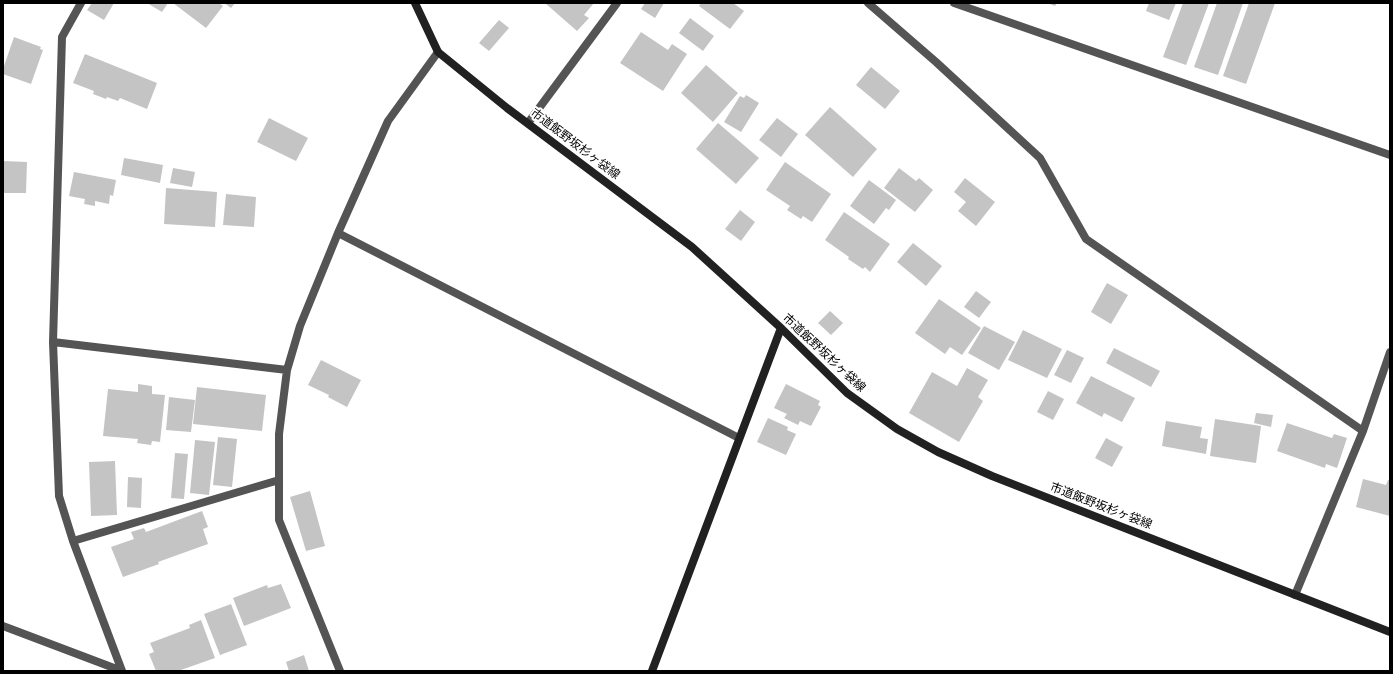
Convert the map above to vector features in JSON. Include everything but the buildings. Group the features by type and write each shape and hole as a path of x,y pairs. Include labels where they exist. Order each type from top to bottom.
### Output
{"street":[{"path":"81,3 62,37 53,342 59,496 73,541 122,671"},
{"name":"市道飯野坂杉ヶ袋線","path":"415,3 438,52 507,108 692,247 780,328 847,393 896,429 938,452 992,476 1390,632"},
{"path":"528,123 617,3"},
{"path":"868,3 936,62 1040,158 1086,239 1363,431"},
{"path":"954,3 1390,155"},
{"path":"340,671 279,520 279,434 287,370 300,326 338,233 388,121 438,52"},
{"path":"338,233 739,438"},
{"path":"652,671 780,328"},
{"path":"53,342 287,370"},
{"path":"1295,595 1363,431 1390,352"},
{"path":"73,541 279,480"},
{"path":"3,626 122,671"}]}
